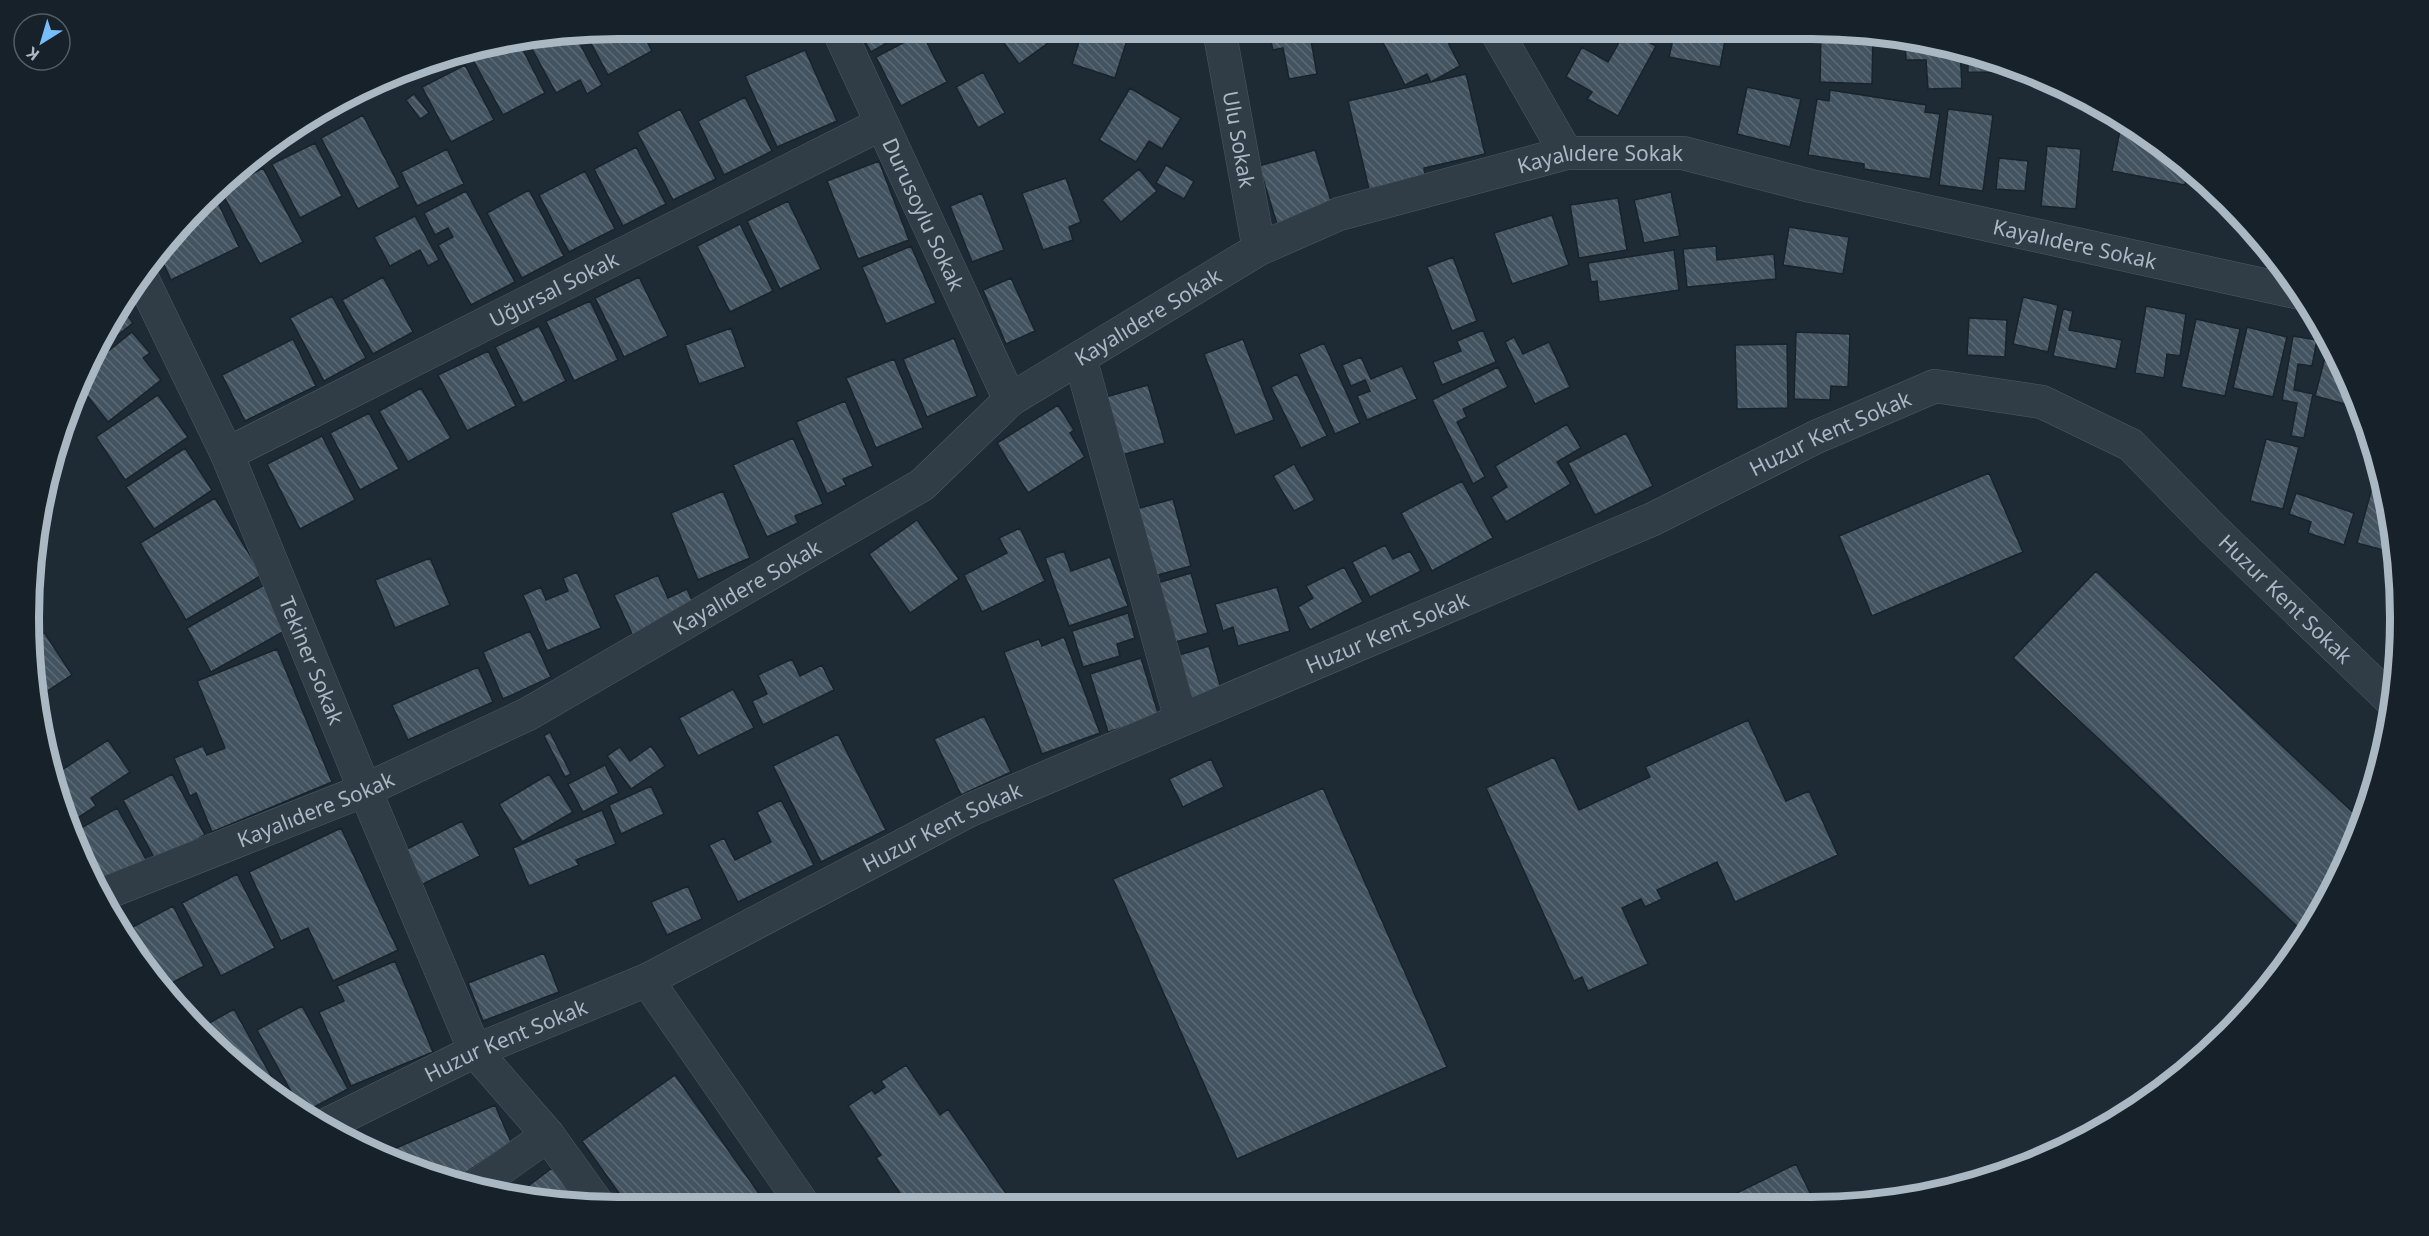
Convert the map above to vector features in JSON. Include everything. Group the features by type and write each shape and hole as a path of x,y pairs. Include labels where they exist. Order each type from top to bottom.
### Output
{"street":[{"name":"Durusoylu Sokak","path":"843,39 1010,400"},
{"name":"Ulu Sokak","path":"1221,39 1259,249"},
{"path":"1501,39 1566,153"},
{"name":"Uğursal Sokak","path":"227,454 881,124"},
{"name":"Kayalıdere Sokak","path":"109,892 365,790 528,714 922,485 1010,400 1259,249 1339,214 1566,153 1683,153 1811,186 2288,290"},
{"name":"Tekiner Sokak","path":"145,285 227,454 475,1051 548,1135 592,1196"},
{"path":"1080,358 1182,719"},
{"name":"Huzur Kent Sokak","path":"333,1122 475,1051 647,980 970,810 1653,519 1816,437 1935,386 2042,402 2131,446 2211,527 2385,694"},
{"path":"647,980 798,1197"},
{"path":"483,1181 548,1135"}],"building":[{"path":"645,39 652,51 608,75 589,40"},
{"path":"864,39 894,39 871,52"},
{"path":"910,39 925,39 947,82 901,106 876,57"},
{"path":"1001,39 1054,39 1019,64"},
{"path":"1080,39 1127,39 1115,78 1072,64"},
{"path":"1270,39 1311,39 1317,74 1289,79 1283,48 1273,50"},
{"path":"1381,39 1446,39 1460,66 1431,82 1427,74 1405,85"},
{"path":"1621,39 1643,39 1656,46 1618,116 1587,99 1592,92 1566,77 1582,47 1608,62"},
{"path":"1673,39 1725,39 1720,67 1669,57"},
{"path":"1821,39 1873,43 1872,84 1820,82"},
{"path":"578,40 602,85 587,94 580,80 556,93 530,46"},
{"path":"522,47 545,93 503,115 473,60 482,56"},
{"path":"1905,47 1961,59 1962,88 1928,89 1926,60 1906,60"},
{"path":"805,50 837,121 777,147 745,76"},
{"path":"1968,61 2004,73 1968,72"},
{"path":"465,65 494,120 451,142 422,87"},
{"path":"983,72 1005,113 978,128 956,87"},
{"path":"1466,74 1485,154 1424,168 1425,176 1369,189 1348,101"},
{"path":"1747,87 1801,99 1790,147 1737,134"},
{"path":"1130,88 1181,118 1162,149 1149,141 1136,162 1099,140"},
{"path":"1830,90 1926,105 1925,112 1940,114 1930,179 1864,169 1864,164 1808,155 1817,99 1829,101"},
{"path":"414,94 429,113 420,119 406,100"},
{"path":"745,97 772,151 724,175 698,121"},
{"path":"680,109 716,179 673,200 637,132"},
{"path":"1948,109 1993,115 1983,191 1939,185"},
{"path":"363,115 400,187 358,209 321,138"},
{"path":"2120,129 2186,178 2185,185 2112,171"},
{"path":"315,143 342,196 300,218 272,164"},
{"path":"2047,146 2081,149 2076,209 2041,206"},
{"path":"636,147 666,204 623,226 594,169"},
{"path":"447,149 464,184 417,206 401,172"},
{"path":"1315,150 1333,207 1277,224 1259,166"},
{"path":"1999,158 2028,161 2025,191 1996,189"},
{"path":"879,161 909,240 858,259 827,181"},
{"path":"1166,165 1194,181 1184,199 1156,183"},
{"path":"263,168 303,242 260,264 223,195 237,182"},
{"path":"1139,169 1157,191 1121,222 1102,200"},
{"path":"585,171 615,229 569,252 539,195"},
{"path":"1066,178 1081,222 1069,227 1073,240 1043,250 1022,193"},
{"path":"529,190 564,256 522,278 487,213"},
{"path":"466,191 515,282 471,305 438,245 453,237 448,228 435,235 424,213"},
{"path":"1671,192 1680,236 1644,243 1634,200"},
{"path":"982,193 1004,250 972,262 950,206"},
{"path":"1618,198 1627,250 1579,258 1570,205"},
{"path":"217,201 239,247 171,280 162,262 183,236"},
{"path":"788,201 821,269 780,289 747,221"},
{"path":"1552,215 1569,265 1512,284 1494,233"},
{"path":"415,216 439,260 428,266 420,250 390,266 374,237"},
{"path":"740,224 773,291 730,312 697,246"},
{"path":"1789,227 1849,237 1843,274 1783,265"},
{"path":"911,246 936,303 886,324 862,267"},
{"path":"1716,246 1717,260 1774,254 1776,279 1687,287 1683,249"},
{"path":"1674,250 1679,290 1599,302 1597,281 1591,282 1588,263"},
{"path":"1453,257 1477,321 1452,331 1427,267"},
{"path":"383,277 413,332 373,354 342,300"},
{"path":"639,277 668,336 624,357 595,298"},
{"path":"1011,278 1035,331 1006,344 983,290"},
{"path":"332,296 366,358 324,381 290,318"},
{"path":"2023,297 2058,305 2048,352 2013,344"},
{"path":"590,301 618,360 574,381 546,321"},
{"path":"2146,306 2186,314 2180,356 2167,354 2164,378 2135,373"},
{"path":"2063,309 2073,311 2069,330 2122,340 2116,369 2053,356"},
{"path":"126,314 133,323 110,341"},
{"path":"1969,318 2007,320 2005,357 1967,355"},
{"path":"2196,319 2240,329 2225,396 2181,387"},
{"path":"539,326 566,381 523,403 495,347"},
{"path":"2247,327 2287,337 2273,397 2233,388"},
{"path":"731,328 745,367 699,384 685,345"},
{"path":"1483,330 1496,362 1442,385 1433,362 1461,351 1457,341"},
{"path":"132,332 150,353 143,358 161,380 108,422 85,392 102,356"},
{"path":"1796,332 1850,334 1848,387 1831,386 1830,400 1794,399"},
{"path":"2293,336 2317,340 2312,366 2298,364 2294,390 2313,394 2304,438 2291,436 2297,403 2282,400"},
{"path":"1514,337 1523,354 1549,342 1570,387 1535,404 1505,342"},
{"path":"954,338 977,396 927,417 903,359"},
{"path":"293,339 316,386 245,421 222,375"},
{"path":"1243,339 1274,420 1235,435 1204,354"},
{"path":"1324,343 1360,423 1335,434 1299,354"},
{"path":"1787,344 1788,408 1737,409 1735,345"},
{"path":"488,351 516,406 467,431 438,375"},
{"path":"2326,354 2349,405 2315,396"},
{"path":"1361,357 1371,379 1402,366 1417,399 1367,420 1357,396 1370,391 1365,380 1351,386 1342,365"},
{"path":"894,359 923,428 876,448 846,378"},
{"path":"1498,367 1508,387 1463,409 1467,417 1457,422 1485,477 1473,484 1432,400"},
{"path":"1297,374 1327,436 1301,448 1271,387"},
{"path":"1148,385 1165,443 1118,456 1102,398"},
{"path":"421,388 451,438 408,462 379,411"},
{"path":"158,395 188,437 125,480 96,437"},
{"path":"845,401 873,466 843,479 846,485 827,494 796,422"},
{"path":"1058,405 1074,430 1070,433 1085,457 1028,493 997,443"},
{"path":"369,413 399,469 360,490 330,433"},
{"path":"1567,424 1581,448 1557,462 1571,484 1506,522 1491,497 1507,487 1495,466"},
{"path":"1626,433 1653,486 1595,515 1568,463"},
{"path":"322,436 355,500 300,529 267,464"},
{"path":"793,438 823,504 795,516 798,523 767,537 733,465"},
{"path":"2266,439 2299,447 2283,509 2250,501"},
{"path":"185,448 212,490 154,529 126,487"},
{"path":"1294,464 1315,500 1294,511 1273,476"},
{"path":"1989,473 2023,552 1872,616 1839,536"},
{"path":"1462,481 1493,538 1432,571 1401,513"},
{"path":"2373,484 2379,505 2386,551 2357,543"},
{"path":"723,491 750,558 698,580 671,513"},
{"path":"2296,493 2354,513 2344,545 2308,533 2311,522 2289,514"},
{"path":"215,498 262,575 186,620 140,543"},
{"path":"1173,499 1191,566 1154,576 1136,509"},
{"path":"917,520 959,579 910,613 869,554"},
{"path":"1020,528 1045,581 982,612 964,575 1007,553 999,538"},
{"path":"1385,545 1393,559 1410,551 1421,571 1370,597 1352,562"},
{"path":"1064,551 1071,571 1110,557 1128,606 1069,626 1045,558"},
{"path":"430,558 450,605 395,628 375,580"},
{"path":"1344,567 1363,602 1310,630 1298,607 1313,598 1306,586"},
{"path":"2096,571 2355,815 2330,874 2299,928 2013,658"},
{"path":"577,572 601,628 547,651 523,595 541,587 546,600 568,591 563,578"},
{"path":"1191,573 1208,633 1172,643 1154,584"},
{"path":"658,575 668,598 687,589 696,609 634,638 614,595"},
{"path":"264,585 288,629 211,672 187,628"},
{"path":"1277,587 1290,631 1238,646 1233,627 1223,631 1215,604"},
{"path":"1128,613 1135,638 1117,644 1120,656 1083,667 1072,631"},
{"path":"530,631 551,677 503,699 483,652"},
{"path":"44,632 72,675 44,693 40,656 39,635"},
{"path":"1064,637 1100,733 1042,754 1004,652 1039,639 1042,646"},
{"path":"1209,646 1221,689 1188,699 1176,656"},
{"path":"277,649 332,782 212,832 196,793 190,796 174,758 203,746 207,755 225,748 197,681"},
{"path":"1141,658 1159,716 1108,732 1090,674"},
{"path":"792,659 800,676 822,665 834,690 763,725 752,701 767,694 758,675"},
{"path":"478,667 493,702 408,740 392,705"},
{"path":"733,689 754,728 698,756 679,718"},
{"path":"984,716 1011,772 961,795 934,739"},
{"path":"1748,720 1786,801 1809,791 1838,855 1735,902 1717,862 1657,890 1662,899 1645,907 1641,899 1622,908 1648,964 1588,991 1582,977 1574,981 1486,788 1554,757 1579,810 1650,777 1645,767"},
{"path":"550,732 571,774 565,777 544,736"},
{"path":"838,734 886,830 821,862 773,766"},
{"path":"108,740 130,772 91,798 96,806 76,819 60,771"},
{"path":"651,746 665,766 631,789 607,756 620,747 630,761"},
{"path":"1211,759 1224,787 1183,807 1169,779"},
{"path":"605,765 619,793 583,812 568,784"},
{"path":"172,774 205,835 156,861 123,800"},
{"path":"549,774 573,812 522,842 499,804"},
{"path":"651,786 664,814 621,834 609,805"},
{"path":"1323,788 1447,1067 1237,1159 1113,879"},
{"path":"781,800 814,865 738,902 709,845 724,838 735,860 771,842 757,812"},
{"path":"117,808 147,861 104,884 79,829"},
{"path":"602,810 616,844 576,860 579,865 529,886 513,848"},
{"path":"462,821 480,856 423,884 405,850"},
{"path":"341,828 398,950 333,981 308,928 281,941 249,872"},
{"path":"237,874 275,948 221,976 182,903"},
{"path":"688,886 702,919 667,935 651,902"},
{"path":"173,906 204,966 170,984 130,928"},
{"path":"544,953 559,992 483,1021 468,983"},
{"path":"395,961 433,1052 351,1086 319,1012 344,1001 337,986"},
{"path":"302,1006 348,1089 311,1109 296,1099 257,1030"},
{"path":"234,1009 275,1084 236,1053 207,1025"},
{"path":"906,1065 940,1115 948,1109 1008,1197 903,1197 876,1158 881,1155 848,1106 872,1090 875,1094 885,1087 881,1081"},
{"path":"675,1075 762,1197 622,1197 582,1141"},
{"path":"495,1105 511,1142 462,1175 391,1150"},
{"path":"1796,1164 1812,1197 1811,1197 1728,1197"},
{"path":"552,1168 573,1195 542,1192 524,1189"}]}
